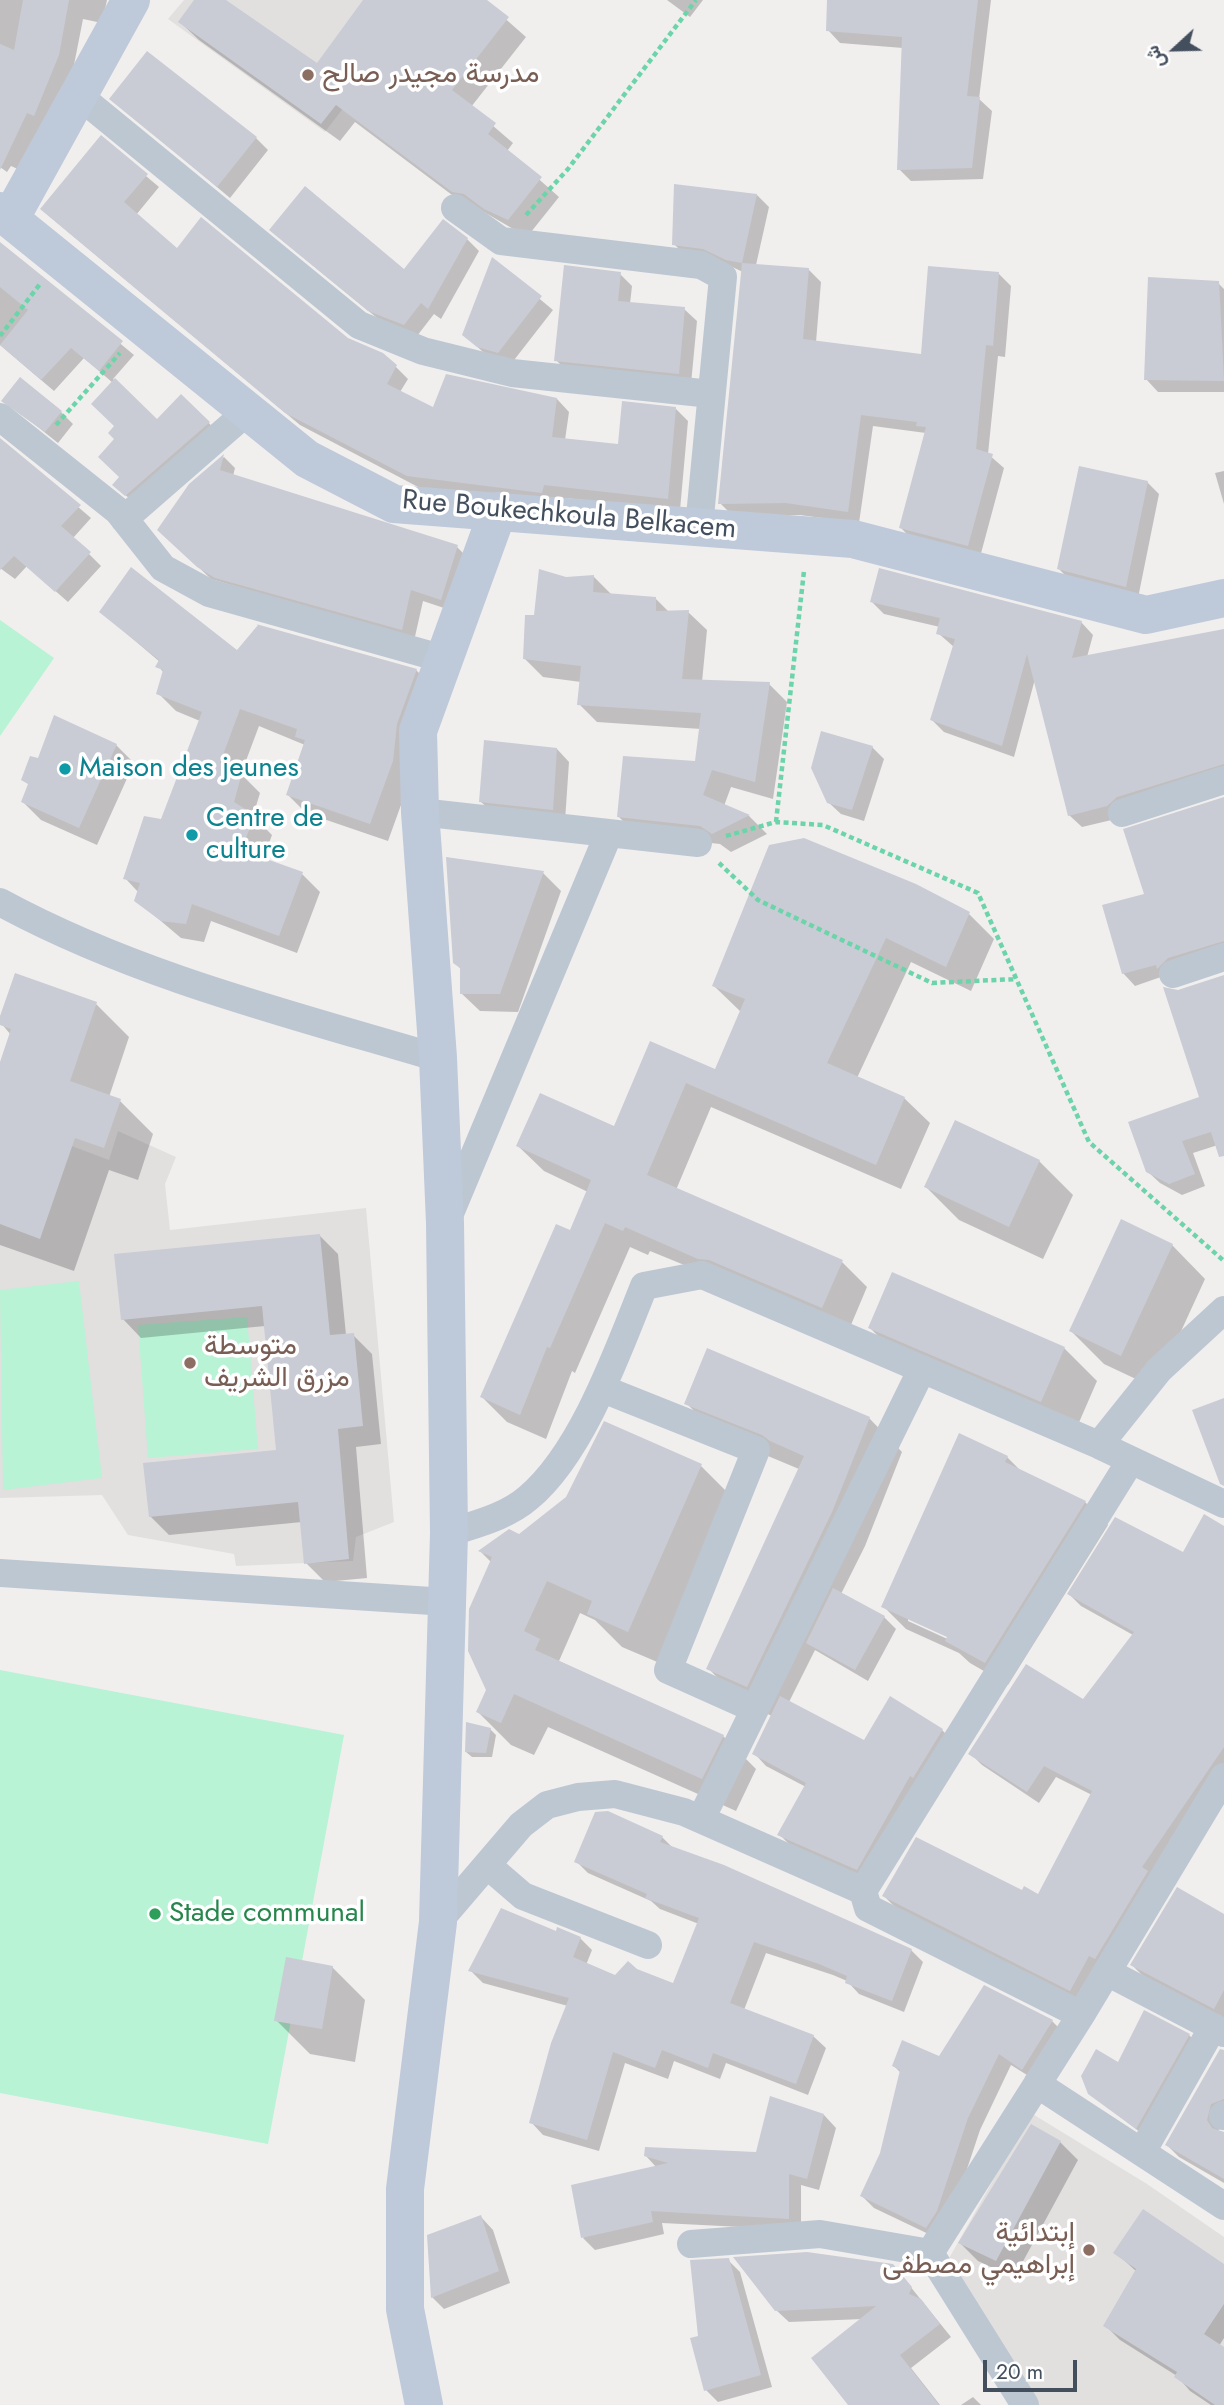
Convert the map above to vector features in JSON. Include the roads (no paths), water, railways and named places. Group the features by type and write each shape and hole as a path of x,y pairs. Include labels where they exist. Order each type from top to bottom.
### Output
{"street":[{"path":"5,215 78,95 131,0"},
{"path":"78,95 359,326 423,351 512,373 711,394"},
{"path":"455,208 501,241 701,265 723,277 699,527"},
{"name":"Rue Boukechkoula Belkacem","path":"5,215 307,458 394,503 853,539 1146,615 1224,598"},
{"path":"124,519 248,411"},
{"path":"0,416 124,519 163,568 209,593 444,659"},
{"path":"424,2405 405,2309 405,2189 438,1922 449,1533 446,1223 438,1058 420,812 418,731 498,511"},
{"path":"1122,813 1224,780"},
{"path":"420,812 698,843"},
{"path":"446,1223 609,833"},
{"path":"0,902 52,931 126,960 215,991 438,1058"},
{"path":"1173,974 1224,957"},
{"path":"449,1533 498,1516 526,1500 550,1476 603,1389 644,1286 702,1275 1099,1444 1224,1504"},
{"path":"1099,1444 1158,1370 1224,1310"},
{"path":"701,1819 922,1369"},
{"path":"603,1389 757,1450 668,1670 755,1709"},
{"path":"1081,2015 868,1908 863,1891 1131,1460"},
{"path":"0,1573 447,1602"},
{"path":"930,2253 1081,2015 1223,1781"},
{"path":"438,1922 521,1825 547,1805 578,1797 615,1794 701,1819 863,1891"},
{"path":"487,1865 523,1896 648,1945"},
{"path":"1107,1972 1218,2030 1142,2152"},
{"path":"1037,2084 1224,2206"},
{"path":"691,2244 820,2234 930,2253 1026,2405"}],"place":[{"name":"مدرسة مجيدر صالح","path":"308,75"},
{"name":"Maison des jeunes","path":"65,769"},
{"name":"Centre de culture","path":"192,835"},
{"name":"متوسطة مزرق الشريف","path":"190,1363"},
{"name":"Stade communal","path":"155,1914"},
{"name":"إبتدائية إبراهيمي مصطفى","path":"1089,2250"}]}
